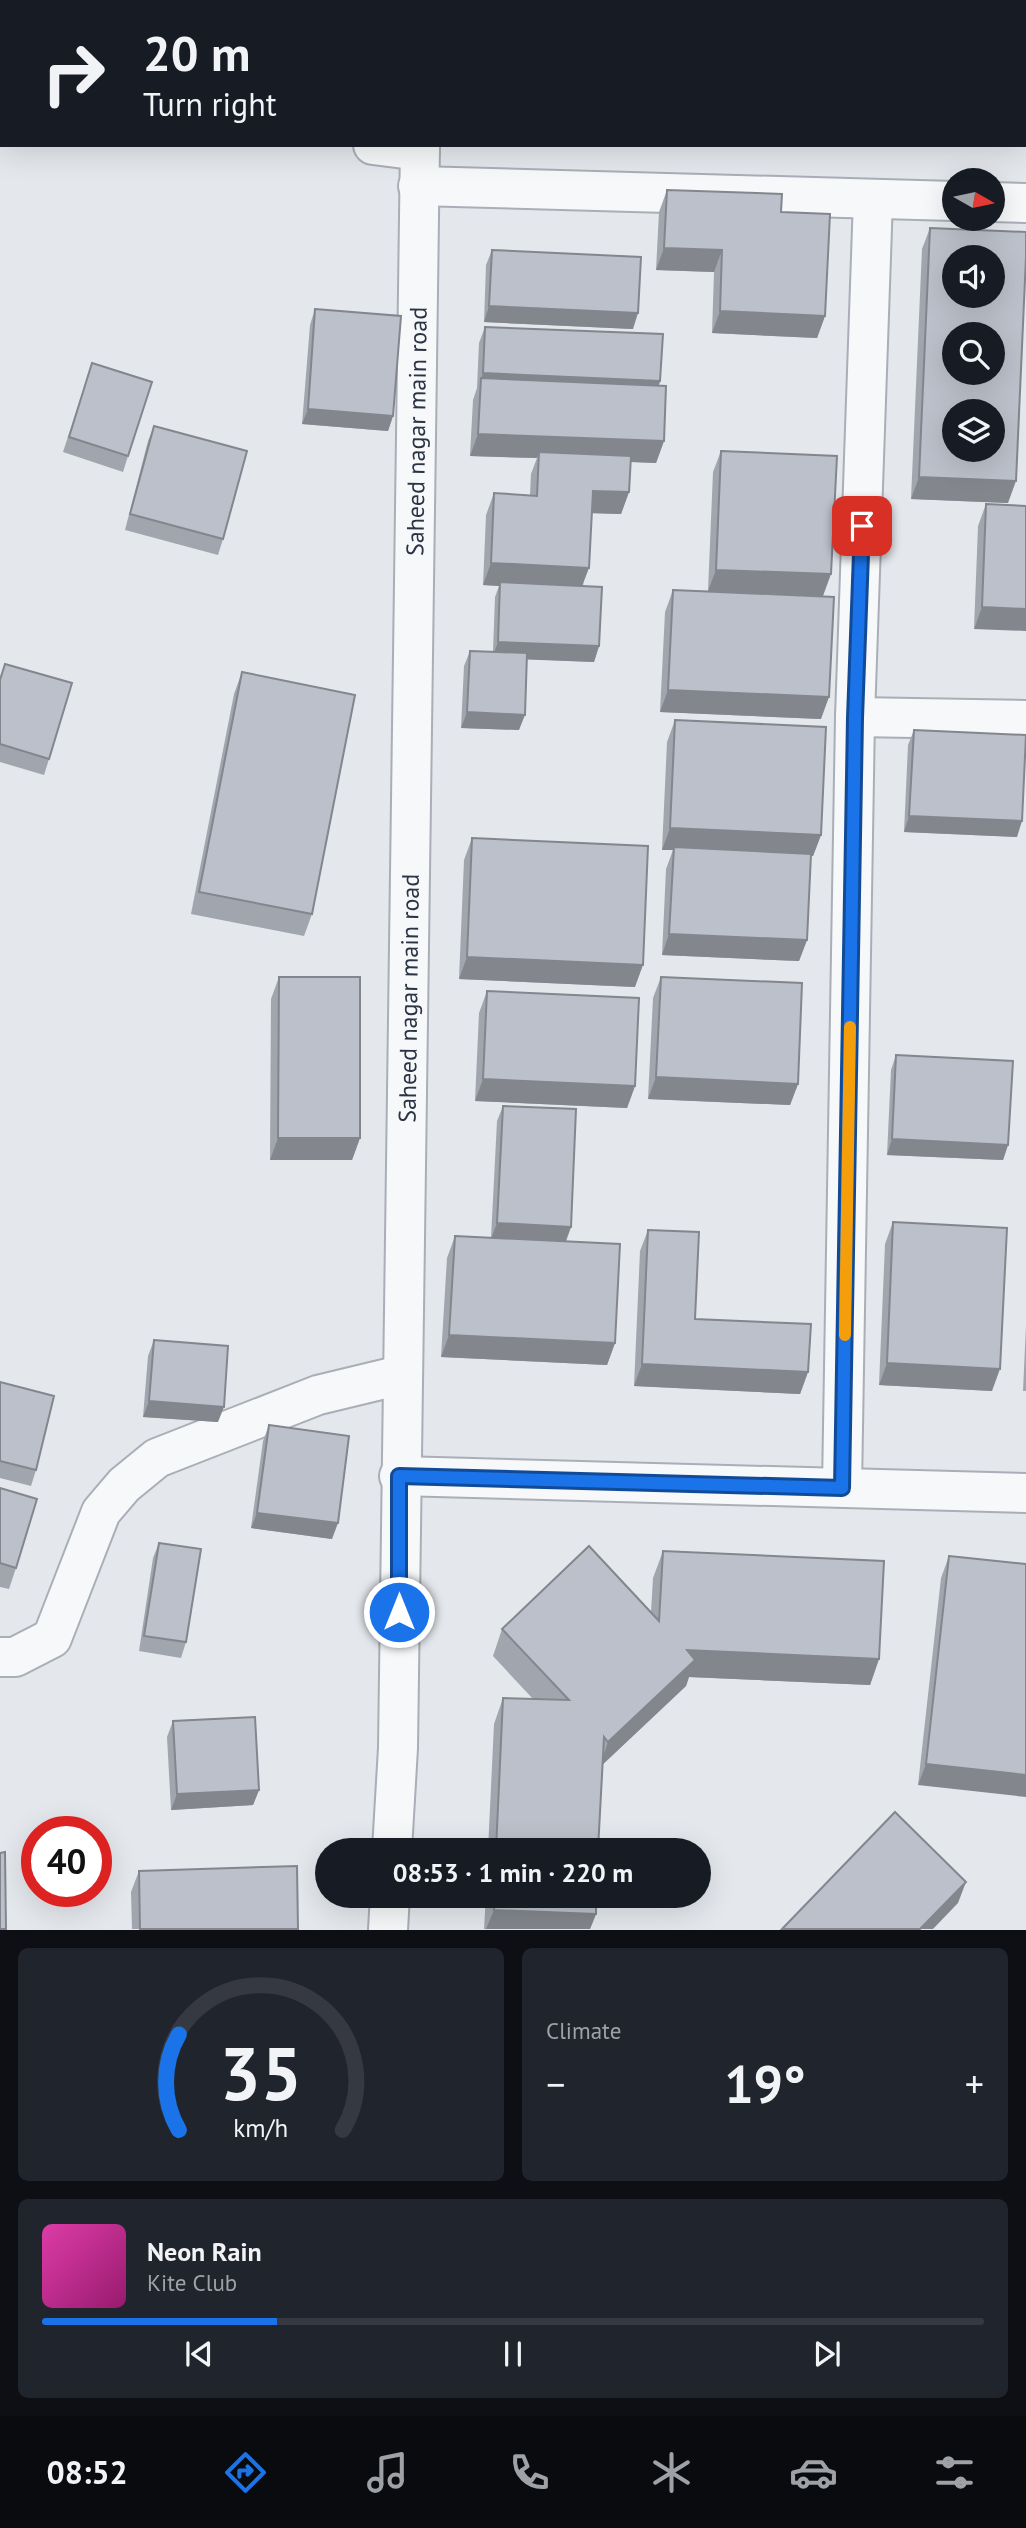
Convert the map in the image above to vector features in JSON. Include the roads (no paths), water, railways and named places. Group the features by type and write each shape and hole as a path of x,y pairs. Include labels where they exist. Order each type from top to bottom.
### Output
{"street":[{"path":"379,147 420,161 873,199 942,201"},
{"name":"Saheed nagar main road","path":"393,1838 398,1748 399,1476 420,161"},
{"path":"842,1488 855,718 873,199"},
{"path":"1005,202 1026,203"},
{"path":"855,718 1026,720"},
{"path":"0,1657 15,1657 52,1638 101,1512 124,1485 156,1458 318,1395 401,1375"},
{"path":"399,1476 1026,1493"},
{"path":"388,1930 389,1908"}]}
